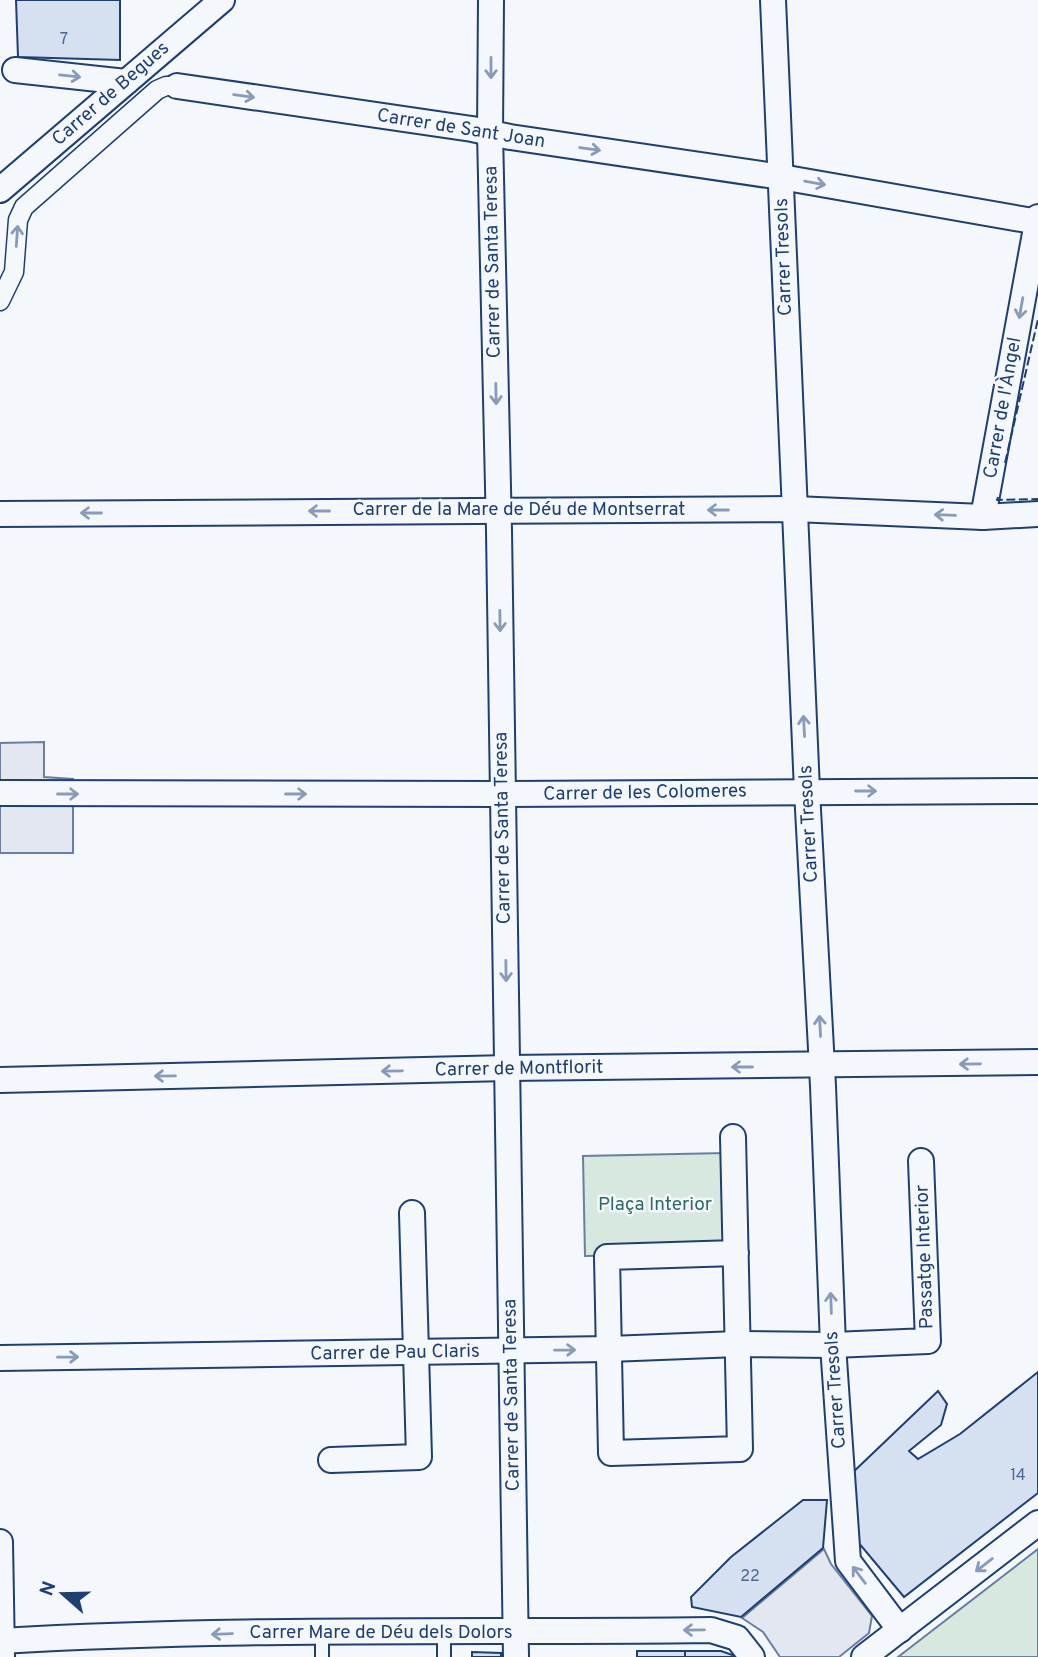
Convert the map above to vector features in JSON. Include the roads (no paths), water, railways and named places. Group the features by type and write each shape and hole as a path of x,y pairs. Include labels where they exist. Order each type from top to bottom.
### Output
{"street":[{"name":"Carrer de Begues","path":"0,190 222,0"},
{"name":"Carrer de Santa Teresa","path":"491,0 516,1657"},
{"name":"Carrer Tresols","path":"773,0 833,1345 848,1561 900,1630"},
{"path":"8,69 126,82"},
{"name":"Carrer de Sant Joan","path":"0,301 14,272 18,220 24,207 157,90 166,86 472,129 1038,220"},
{"name":"Carrer de l'Àngel","path":"983,517 1038,220"},
{"name":"Carrer de la Mare de Déu de Montserrat","path":"0,514 794,509 983,517 1038,514"},
{"name":"Carrer de les Colomeres","path":"0,793 503,794 1038,790"},
{"name":"Carrer de Montflorit","path":"0,1080 508,1068 1038,1062"},
{"path":"733,1137 736,1254 740,1450 611,1453 607,1257 736,1254"},
{"name":"Passatge Interior","path":"833,1345 928,1341 921,1161"},
{"path":"331,1460 419,1457 412,1213"},
{"name":"Carrer de Pau Claris","path":"0,1358 833,1345"},
{"path":"864,1657 1038,1523"},
{"path":"0,1542 1,1646"},
{"name":"Carrer Mare de Déu dels Dolors","path":"1,1646 322,1631 711,1630 737,1638 752,1657"}],"lane":[{"path":"322,1631 322,1657"},
{"path":"444,1632 444,1657"}],"park label":[{"name":"Plaça Interior","path":"655,1205"}]}
